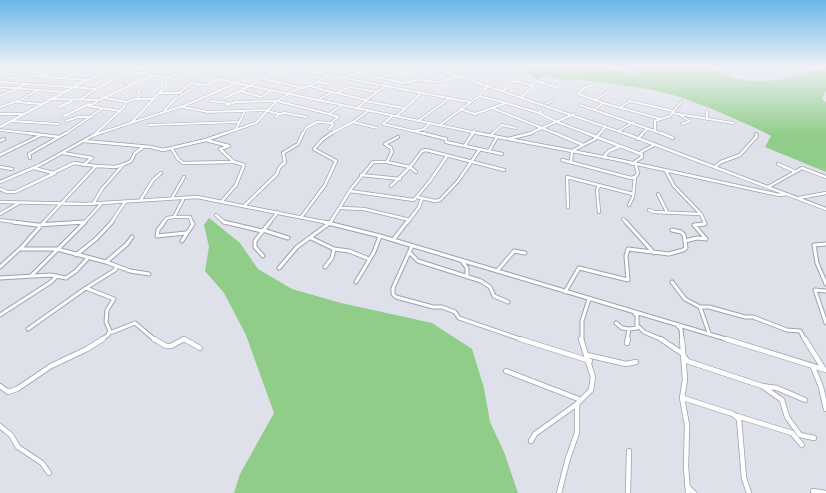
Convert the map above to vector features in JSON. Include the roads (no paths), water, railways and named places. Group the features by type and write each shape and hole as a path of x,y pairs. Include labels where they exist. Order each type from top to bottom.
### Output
{"street":[{"path":"0,96 13,90"},
{"path":"38,90 64,92"},
{"path":"0,106 17,101 38,90"},
{"path":"0,127 68,90"},
{"path":"81,100 95,90"},
{"path":"120,90 89,106 120,111"},
{"path":"131,123 162,90"},
{"path":"179,93 183,90"},
{"path":"164,111 174,100 191,90"},
{"path":"92,136 164,111 181,107 220,90"},
{"path":"225,98 240,91 261,97 273,90 341,106 606,158 639,167 779,195 786,194"},
{"path":"84,141 163,150 172,149 206,140 256,123 277,101 289,93 298,90"},
{"path":"325,90 404,108"},
{"path":"337,93 343,90"},
{"path":"365,90 376,92"},
{"path":"358,109 366,100 379,90"},
{"path":"404,90 470,102"},
{"path":"440,125 479,96 484,90"},
{"path":"500,90 574,114 826,209"},
{"path":"522,97 529,90"},
{"path":"582,90 578,94 603,103 661,119"},
{"path":"595,100 611,90"},
{"path":"136,99 140,96 138,92 140,91"},
{"path":"318,100 332,92"},
{"path":"158,93 186,93"},
{"path":"397,116 421,93"},
{"path":"479,96 540,112 557,122 641,154"},
{"path":"103,98 126,102 136,99 153,99"},
{"path":"418,121 450,98"},
{"path":"51,99 94,101"},
{"path":"59,108 73,100"},
{"path":"64,116 99,100"},
{"path":"546,104 553,100"},
{"path":"17,101 42,104"},
{"path":"211,101 234,103 277,101 338,117 331,123 317,122 306,128 298,144 283,153 285,162 279,168 277,174 246,205"},
{"path":"621,107 629,101 676,113 733,123"},
{"path":"0,182 34,168 92,136 107,125 126,105 126,102"},
{"path":"655,131 655,121 670,116 681,102"},
{"path":"226,105 234,103"},
{"path":"460,109 475,114 506,103"},
{"path":"594,110 603,103"},
{"path":"580,105 633,122 647,129 674,138"},
{"path":"329,114 341,106"},
{"path":"181,107 208,112 268,110 279,114"},
{"path":"30,158 29,154 59,137 103,108"},
{"path":"492,108 583,145"},
{"path":"236,129 245,111"},
{"path":"302,216 325,185 336,161 314,149 323,139 343,126 353,122 368,111"},
{"path":"276,117 285,112 306,118"},
{"path":"707,112 707,119"},
{"path":"676,113 690,121 682,124"},
{"path":"0,114 23,114"},
{"path":"509,139 531,134 574,114"},
{"path":"66,121 78,116 91,117"},
{"path":"392,116 384,124 412,132 447,139 446,142 502,154"},
{"path":"10,121 58,124"},
{"path":"149,125 239,122"},
{"path":"353,122 377,128"},
{"path":"618,131 633,122"},
{"path":"329,129 333,126 331,123"},
{"path":"412,132 424,130 430,123"},
{"path":"491,135 502,125 515,128"},
{"path":"571,152 595,139 606,126"},
{"path":"638,139 647,129"},
{"path":"0,130 59,137"},
{"path":"465,145 474,131"},
{"path":"0,155 42,134"},
{"path":"715,167 720,162 740,155 757,136 756,134"},
{"path":"387,162 392,152 391,148 385,144 398,137"},
{"path":"489,151 497,137"},
{"path":"0,141 4,139"},
{"path":"206,140 229,146 220,149 234,162"},
{"path":"634,165 642,157 641,154 654,145"},
{"path":"606,158 605,155 609,151 620,146"},
{"path":"0,189 6,192 15,192 72,164 115,167 122,165 131,161 135,153 144,147"},
{"path":"172,149 178,160 183,162 234,162 243,164 244,167 233,190 222,201"},
{"path":"418,197 440,200 458,181 480,149"},
{"path":"391,186 400,179 424,150 504,170"},
{"path":"571,152 573,157 571,162"},
{"path":"63,153 92,158 83,165"},
{"path":"350,191 373,193 411,200 418,197 447,156"},
{"path":"562,160 634,178"},
{"path":"279,268 296,248 330,223 341,208 350,191 356,185 361,175 373,162 387,162 410,167 416,172"},
{"path":"778,164 794,171"},
{"path":"93,204 102,189 122,165"},
{"path":"0,267 10,260 41,224 96,166"},
{"path":"629,205 633,194 634,178 638,173 639,167"},
{"path":"0,168 12,169"},
{"path":"34,168 56,172"},
{"path":"768,187 794,171 805,168 826,177"},
{"path":"669,172 674,186 701,214 705,224 694,225 706,239 697,238 685,241"},
{"path":"140,201 153,180 161,173"},
{"path":"361,175 400,179"},
{"path":"172,198 184,177"},
{"path":"568,207 566,178 571,177 599,186 633,194"},
{"path":"599,186 597,190 599,212"},
{"path":"795,197 826,193"},
{"path":"658,194 667,212"},
{"path":"1,203 101,204 172,198 201,198 302,216 380,236 684,328 709,333 826,370"},
{"path":"174,217 184,198"},
{"path":"392,240 410,220 419,207 422,198"},
{"path":"0,214 20,202"},
{"path":"76,255 96,239 110,224 125,202"},
{"path":"32,275 101,204"},
{"path":"341,208 364,209 410,220"},
{"path":"649,210 654,212 701,214"},
{"path":"263,256 255,247 254,242 278,212"},
{"path":"216,215 225,222 288,238"},
{"path":"182,241 193,224 190,217 167,218 158,230 157,236 187,233"},
{"path":"0,220 41,224 85,222"},
{"path":"623,220 645,241 654,253"},
{"path":"565,292 579,268 626,281 629,279 626,256 628,249 669,254 684,250 686,248 684,234 672,230"},
{"path":"356,282 370,258 380,236"},
{"path":"106,262 127,244 132,237"},
{"path":"311,238 334,249 347,250 356,255 370,258"},
{"path":"826,244 814,245 817,262 826,284"},
{"path":"412,246 393,288 393,294 396,297 433,307 442,307 455,312 459,318 478,325 492,328 590,361"},
{"path":"18,250 57,249 106,262 130,271 149,274"},
{"path":"324,267 332,258 334,249"},
{"path":"497,271 514,250 525,253"},
{"path":"409,252 418,261 481,281 490,287 494,296 508,302"},
{"path":"0,278 32,275 57,276 66,278 71,276 88,258"},
{"path":"462,261 461,262 467,268 468,277"},
{"path":"28,329 86,288 88,285 114,270 117,266"},
{"path":"0,315 51,282 57,276"},
{"path":"672,282 685,299 700,307 709,307 745,317 753,317 787,330 800,331 807,339 821,366 826,370"},
{"path":"86,288 114,299 107,310 106,322 110,333"},
{"path":"826,291 815,290 826,322"},
{"path":"532,442 533,435 577,404 591,390 593,377 590,361 581,338 582,322 589,299"},
{"path":"700,307 709,333"},
{"path":"628,310 637,315 638,326 644,332 659,337 683,354 684,359 692,364 713,369 762,386 777,388 805,400"},
{"path":"0,386 8,392 18,389 51,366 93,345 110,333 135,323 158,342 166,346 171,346 184,339 200,348"},
{"path":"616,323 622,328 629,329 635,329 638,326"},
{"path":"684,328 684,380 682,398 687,425 686,467 688,493"},
{"path":"627,343 629,329"},
{"path":"587,355 626,364 636,362"},
{"path":"813,367 826,409"},
{"path":"506,371 581,400"},
{"path":"762,386 782,400 787,417 800,435"},
{"path":"682,398 735,416 814,438"},
{"path":"559,493 568,458 577,433 577,404"},
{"path":"735,416 740,421 744,478 749,493"},
{"path":"0,426 11,435 18,447 42,463 49,473"},
{"path":"792,433 802,445"},
{"path":"628,493 629,451"},
{"path":"688,487 694,493"},
{"path":"814,492 826,493"}]}
